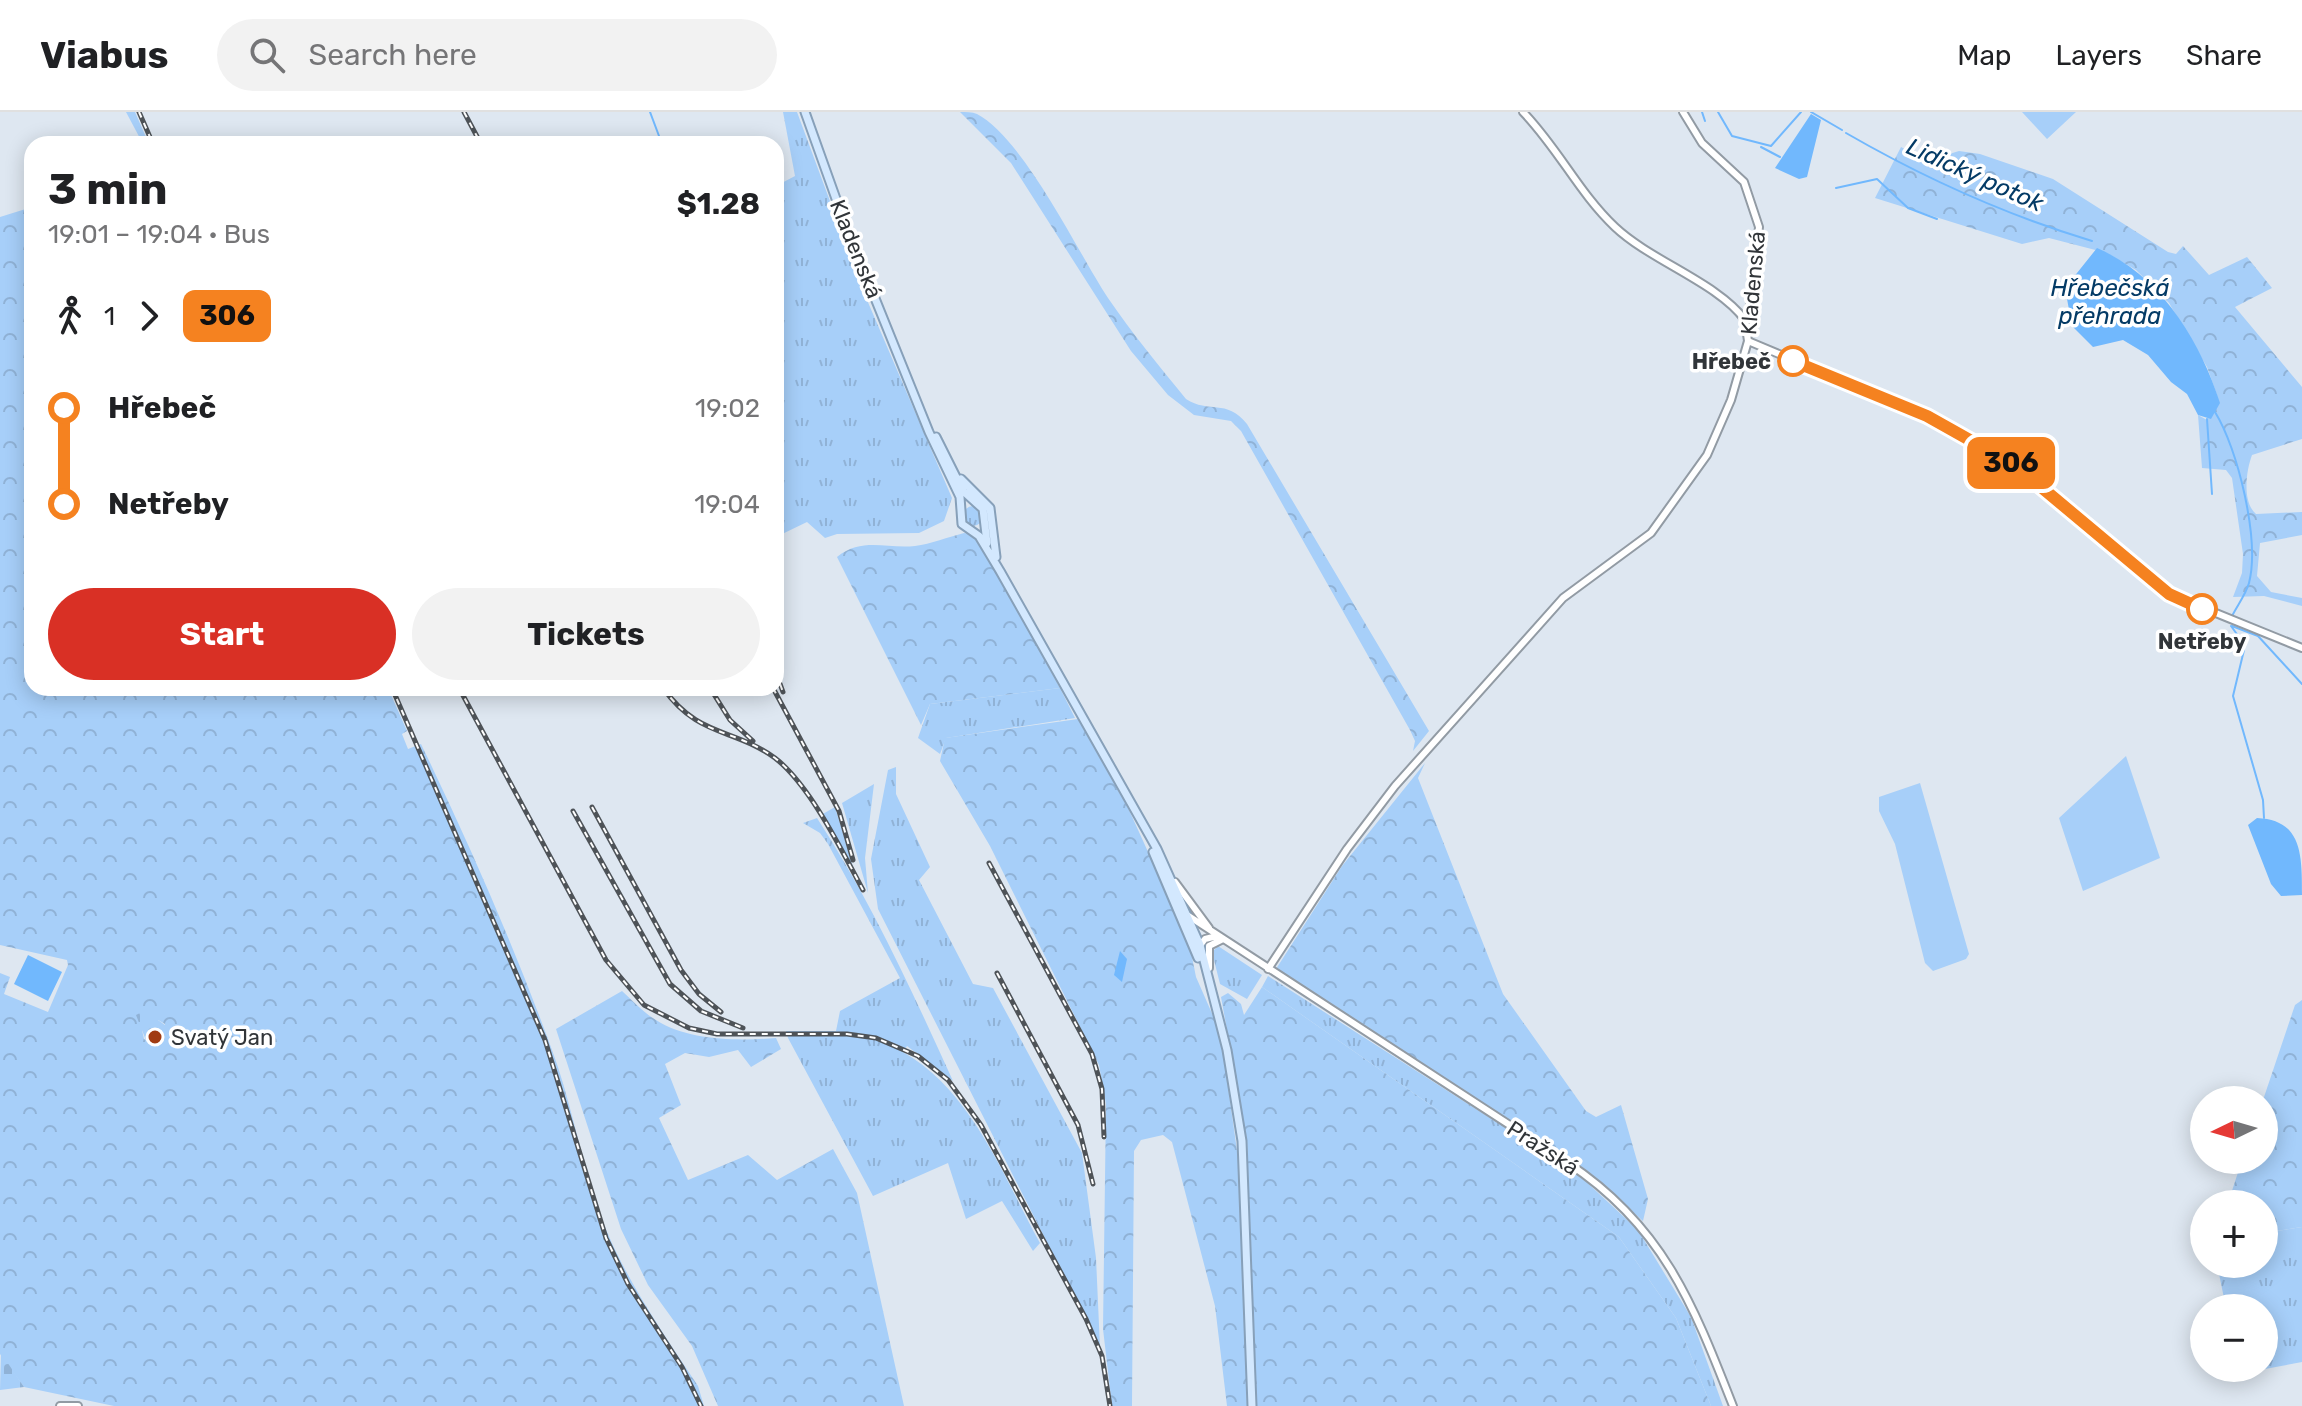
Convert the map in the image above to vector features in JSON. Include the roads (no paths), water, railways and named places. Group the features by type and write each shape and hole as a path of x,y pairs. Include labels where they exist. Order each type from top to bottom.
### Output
{"main road":[{"name":"Kladenská","path":"805,112 845,224 911,385"},
{"path":"911,385 963,491 985,513 985,538 1000,571"},
{"path":"911,385 960,497 962,524 973,530 1000,571 1163,862 1200,945 1215,995 1234,1081 1245,1171 1252,1406"},
{"path":"947,459 965,485 990,508 992,543 1000,571"},
{"path":"961,510 974,504"},
{"path":"973,530 984,523"},
{"path":"1133,808 1198,955 1219,1017"}],"street":[{"path":"1523,112 1614,226 1639,247 1726,301 1745,320"},
{"name":"Kladenská","path":"1268,969 1347,849 1415,763 1563,598 1637,545 1660,523 1707,455 1731,400 1748,341 1745,320 1759,244 1754,206 1744,182 1702,143 1683,112"},
{"path":"1748,341 1927,416 2016,466 2169,594 2194,607 2302,648"},
{"path":"1163,862 1189,905 1220,938"},
{"path":"1170,889 1188,916 1220,938"},
{"path":"1198,955 1200,945 1220,938"},
{"path":"1215,995 1208,949 1212,942 1220,938"},
{"name":"Pražská","path":"1220,938 1568,1163 1615,1199 1664,1257 1694,1306 1733,1406"},
{"path":"60,1406 78,1406"}],"water":[{"path":"1811,114 1821,120 1807,177 1799,179 1775,168"},
{"name":"Hřebečská přehrada","path":"2097,248 2140,275 2175,312 2189,333 2212,379 2220,403 2211,419 2198,415 2187,394 2171,382 2148,355 2123,340 2093,347 2072,326 2065,288"},
{"path":"2257,818 2272,820 2291,832 2300,853 2302,895 2281,896 2271,884 2248,825"},
{"path":"1120,951 1127,959 1122,982 1114,975"},
{"path":"28,955 62,972 48,1001 14,984"}],"waterway":[{"path":"650,112 659,136"},
{"path":"1702,112 1705,121"},
{"name":"Lidický potok","path":"1718,112 1732,136 1771,146 1801,112"},
{"name":"Lidický potok","path":"1811,112 1842,130"},
{"name":"Lidický potok","path":"1846,133 1966,194 2092,241"},
{"path":"1761,147 1780,157"},
{"path":"1836,188 1877,179 1908,208 1937,219"},
{"name":"Lidický potok","path":"2215,412 2239,471 2252,543 2249,583 2232,616"},
{"path":"2207,419 2212,494"},
{"name":"Lidický potok","path":"2231,626 2239,637"},
{"name":"Lidický potok","path":"2232,626 2258,636 2302,684"},
{"path":"2244,650 2233,696 2263,800 2264,818"}],"railway":[{"path":"139,112 150,136"},
{"path":"464,112 477,136"},
{"path":"395,696 545,1040 606,1238 628,1284 682,1367 701,1406"},
{"path":"463,696 606,960 644,1005 689,1028 717,1034 847,1034 876,1038 918,1056 948,1080 981,1125 1086,1319 1102,1356 1110,1406"},
{"path":"670,696 690,716 759,748 788,770 813,801 863,890"},
{"path":"715,696 730,720 753,741"},
{"path":"777,696 839,811 853,860"},
{"path":"592,807 681,970 699,994 721,1012"},
{"path":"573,811 670,984 701,1011 743,1028"},
{"path":"989,863 1092,1054 1102,1089 1104,1137"},
{"path":"997,973 1078,1125 1093,1184"}],"place":[{"name":"Hřebeč","path":"1793,361"},
{"name":"Netřeby","path":"2202,609"},
{"name":"Svatý Jan","path":"155,1037"}]}
